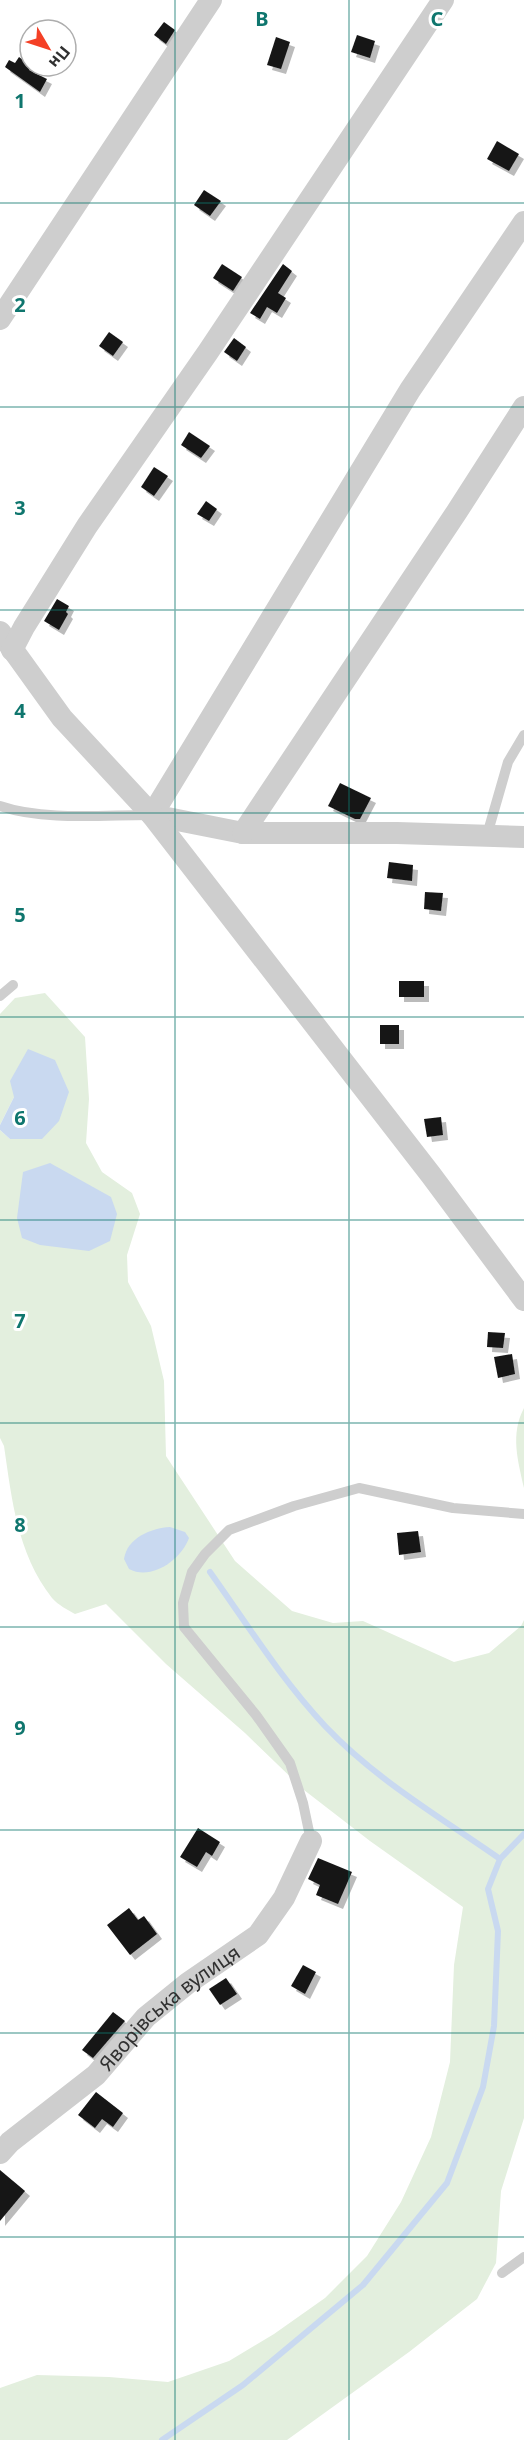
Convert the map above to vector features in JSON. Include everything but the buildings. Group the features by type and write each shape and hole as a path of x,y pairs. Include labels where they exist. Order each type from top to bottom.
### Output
{"street":[{"path":"0,319 211,0"},
{"path":"443,0 208,352 87,526 24,627 6,641 62,718 152,815 431,1175 524,1300"},
{"path":"152,815 410,390 524,222"},
{"path":"243,833 524,407"},
{"path":"152,815 243,833 524,837"},
{"name":"Яворівська вулиця","path":"0,2153 10,2142 96,2074 146,2017 188,1983 258,1935 284,1898 311,1841"}],"lane":[{"path":"487,835 508,762 524,735"},
{"path":"0,806 17,812 39,814 152,815"},
{"path":"0,996 13,985"},
{"path":"311,1841 303,1803 290,1763 256,1715 184,1626 183,1603 192,1572 205,1554 229,1530 294,1506 359,1488 453,1508 524,1514"},
{"path":"502,2273 524,2257"}],"green space":[{"path":"45,993 85,1037 89,1099 86,1143 102,1172 132,1193 140,1214 127,1255 128,1282 151,1326 164,1381 166,1456 235,1561 292,1611 333,1623 363,1621 454,1662 489,1653 521,1626 524,1620 524,2118 501,2191 496,2263 477,2299 409,2352 287,2440 0,2440 0,2388 37,2375 109,2377 168,2382 229,2361 274,2334 325,2298 367,2256 401,2202 431,2137 450,2062 454,1965 463,1907 370,1841 304,1790 245,1733 166,1664 106,1604 75,1614 57,1603 40,1581 31,1563 13,1506 4,1446 0,1438 0,1130 10,1139 14,1097 0,1125 0,1014 15,998"},
{"path":"524,1408 524,1488 516,1438"}],"water":[{"path":"28,1049 55,1060 69,1092 59,1121 42,1139 10,1139 0,1130 0,1125 14,1097 10,1081"},
{"path":"50,1163 111,1197 117,1214 110,1241 89,1251 40,1245 22,1238 17,1218 23,1172"},
{"path":"170,1527 185,1532 189,1538 179,1554 156,1570 138,1572 129,1569 124,1559 130,1545 148,1532"}],"waterway":[{"path":"210,1572 279,1670 309,1708 344,1745 387,1780 500,1859"},
{"path":"162,2440 243,2385 363,2285 447,2183 483,2087 494,2026 498,1931 488,1889 500,1859 524,1834"}]}
